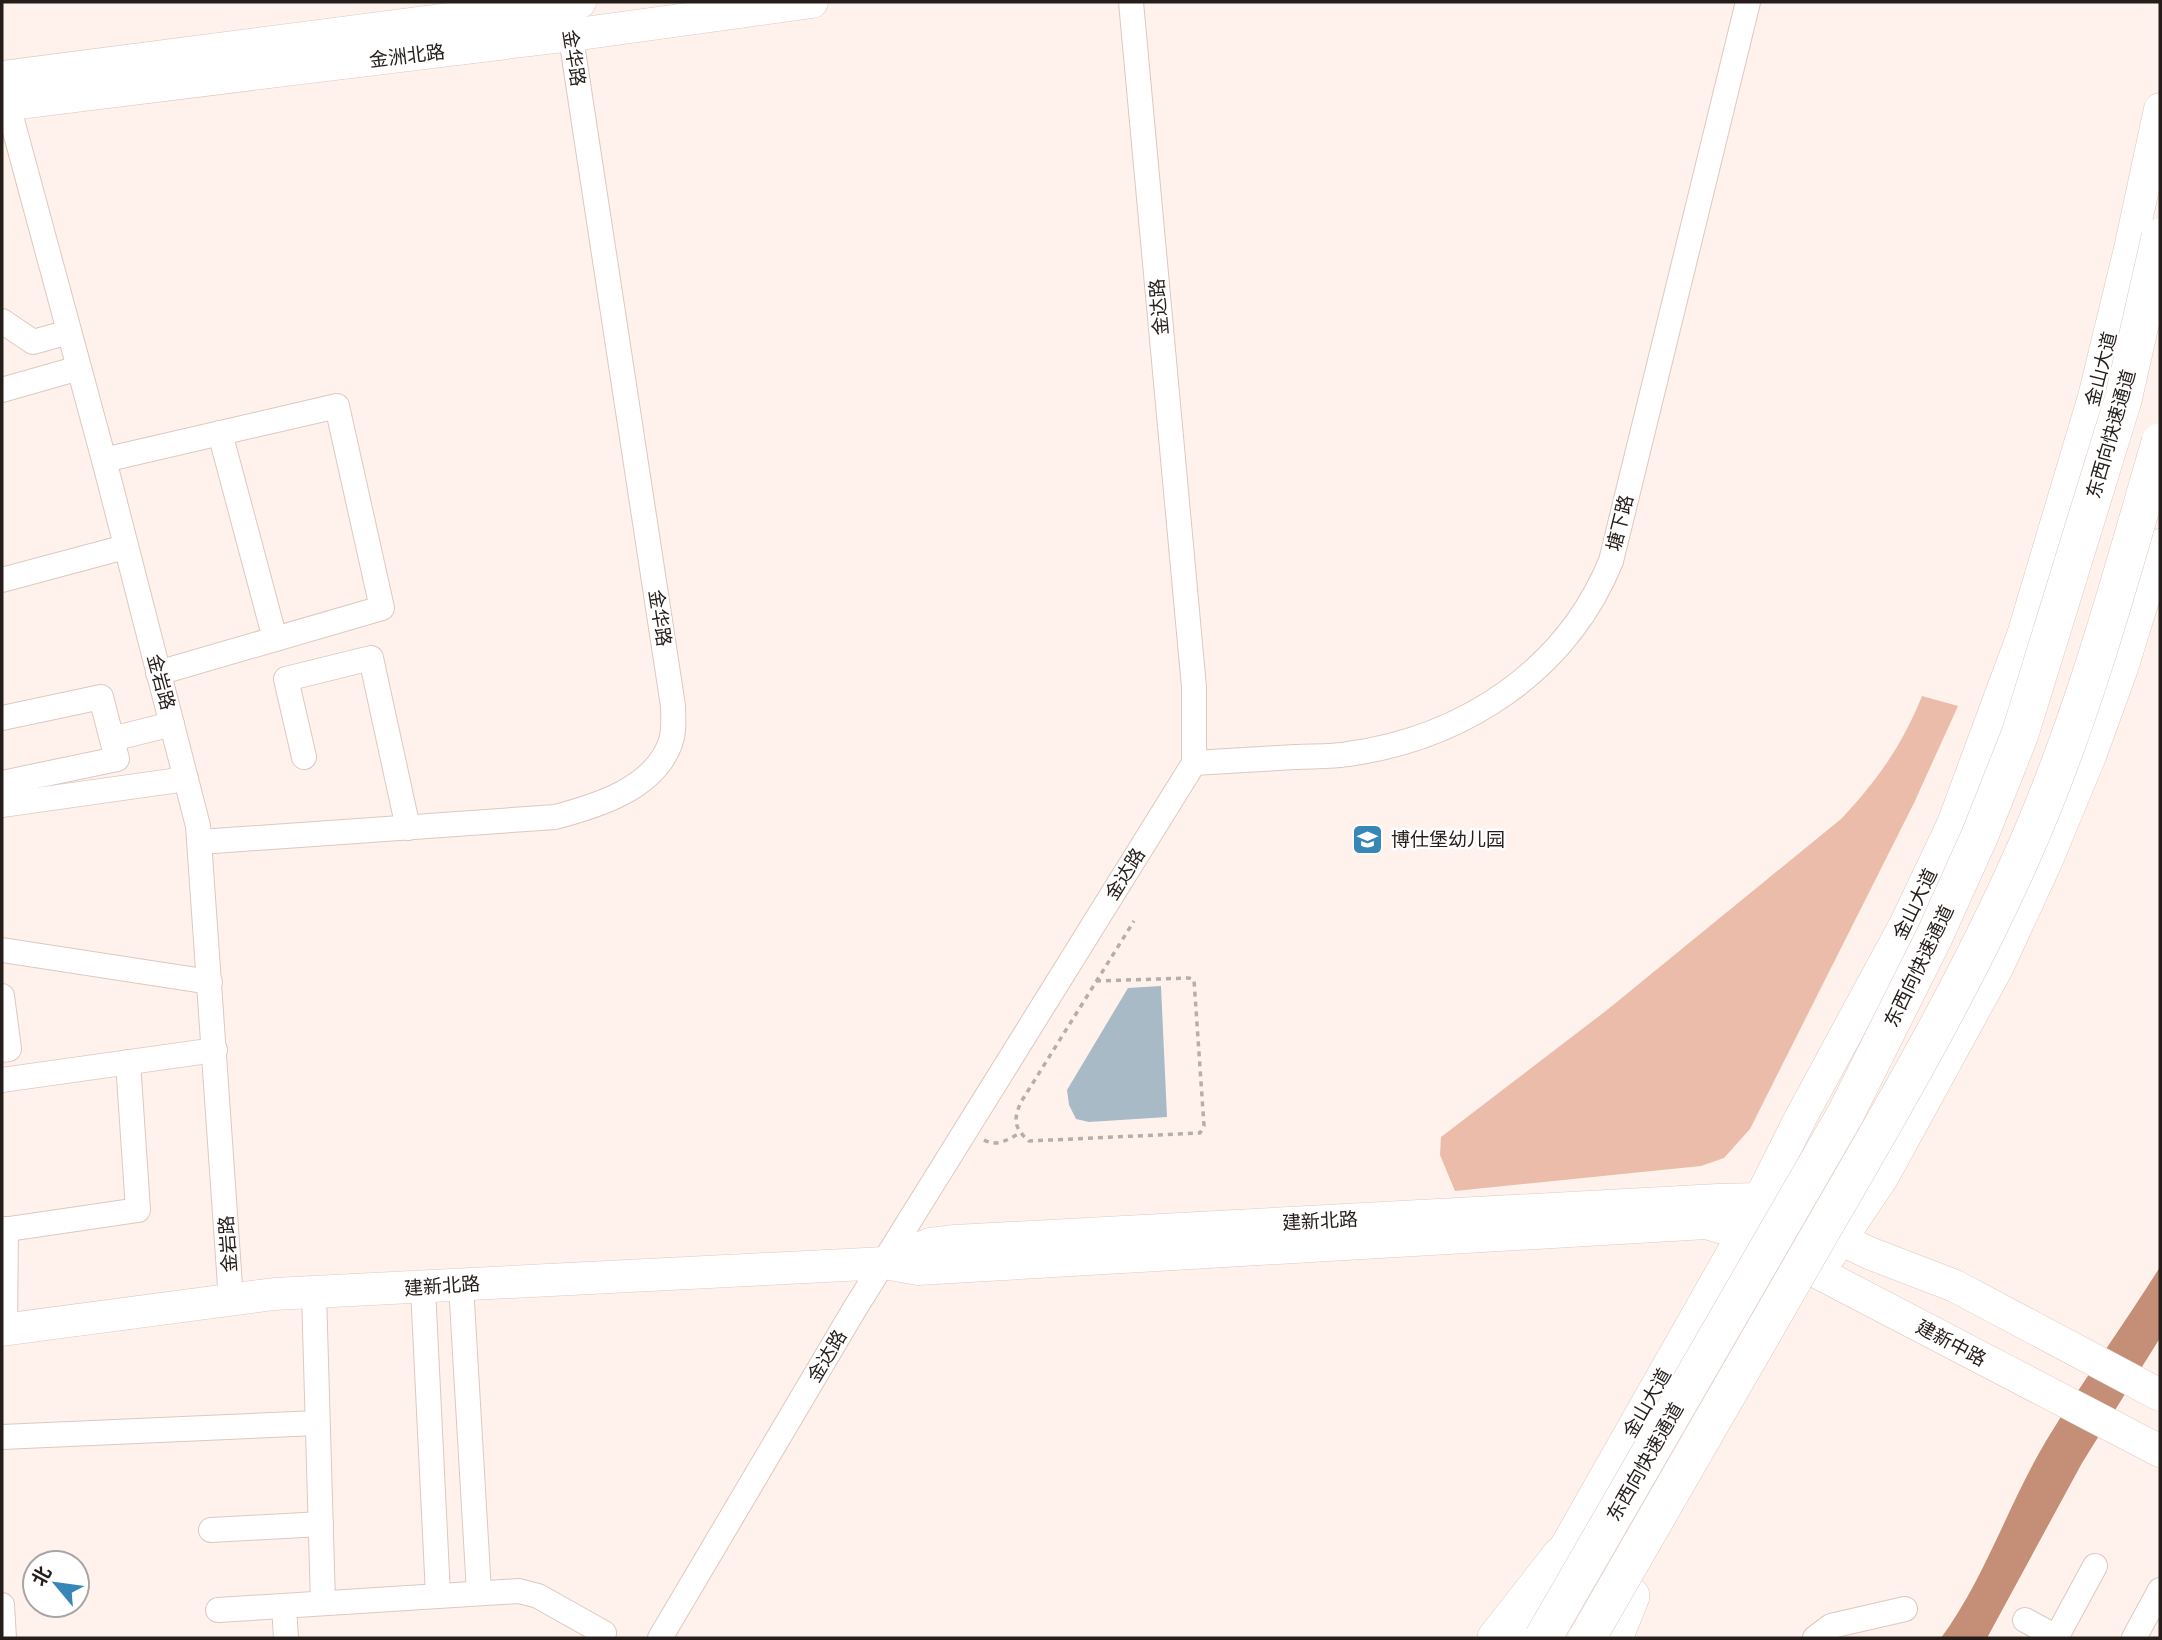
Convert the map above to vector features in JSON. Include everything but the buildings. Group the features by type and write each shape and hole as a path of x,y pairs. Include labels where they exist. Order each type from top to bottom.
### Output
{"highway":[{"name":"东西向快速通道","path":"1543,1638 1846,1113 1934,937 1980,835 2020,734 2123,400 2160,237"},
{"name":"东西向快速通道","path":"1587,1638 1871,1146 1976,957 2024,851 2097,659 2160,442"},
{"path":"1496,1638 1561,1555"},
{"path":"1614,1638 1631,1596"}],"main road":[{"name":"金洲北路","path":"3,91 571,35 812,2"},
{"name":"金洲北路","path":"3,91 571,3"},
{"name":"金山大道","path":"1520,1638 1561,1555 1742,1233 1905,925 1953,824 2023,635 2094,397 2160,109"},
{"path":"1602,1638 1631,1596 1818,1273 1882,1178 1997,968 2046,862 2154,593 2160,545"},
{"name":"建新北路","path":"885,1263 930,1244 955,1241 1718,1199 1759,1199"},
{"path":"1759,1199 1868,1253 1955,1286 2150,1390"},
{"name":"建新北路","path":"3,1330 274,1294 885,1263 918,1269 1706,1223 1742,1233"},
{"name":"建新中路","path":"1742,1233 2160,1451"}],"street":[{"name":"金达路","path":"660,1638 854,1310 1194,763 1194,687 1131,2"},
{"name":"塘下路","path":"1194,763 1347,755 1422,738 1451,726 1503,696 1527,677 1550,654 1589,605 1611,561 1748,2"},
{"name":"金华路","path":"200,842 555,817 601,803 624,792 659,762 670,745 674,728 673,706 571,35 571,3"},
{"name":"金岩路","path":"3,91 104,460 200,842 231,1300"},
{"path":"2,321 33,342 69,332"},
{"path":"2,390 79,368"},
{"path":"104,460 337,406 382,608 158,673"},
{"path":"220,433 275,639"},
{"path":"2,580 125,548"},
{"path":"304,757 286,679 371,658 408,828"},
{"path":"2,706 107,683"},
{"path":"2,718 101,697 117,759 2,783"},
{"path":"112,739 172,724"},
{"path":"2,805 186,779"},
{"path":"2,950 210,982"},
{"path":"2,996 9,1049 2,1050"},
{"path":"2,1080 215,1050"},
{"path":"3,1330 4,1230 138,1210 128,1062"},
{"path":"461,1285 479,1592"},
{"path":"423,1288 438,1595"},
{"path":"314,1293 323,1603"},
{"path":"2,1437 317,1423"},
{"path":"211,1530 321,1524"},
{"path":"2025,1620 2057,1638 2095,1566"},
{"path":"2134,1638 2160,1590"},
{"path":"218,1610 479,1592 528,1592 604,1633"},
{"path":"2,1605 4,1638"},
{"path":"284,1606 286,1638"},
{"path":"1815,1638 1830,1626 1905,1609"}],"path":[{"path":"1097,981 1194,980 1204,1126 1200,1133 1029,1141 1020,1133 1015,1115 1021,1102 1133,921"},
{"path":"967,1131 993,1144 1006,1141 1020,1133"}],"shaded area":[{"path":"1922,696 1958,706 1914,803 1750,1129 1724,1158 1701,1166 1455,1191 1440,1155 1441,1137 1607,1010 1841,819 1888,761"},
{"path":"2160,1267 2160,1338 2082,1463 1987,1638 1941,1638 1971,1591 2046,1441"}],"place":[{"name":"博仕堡幼儿园","path":"1368,839"}]}
